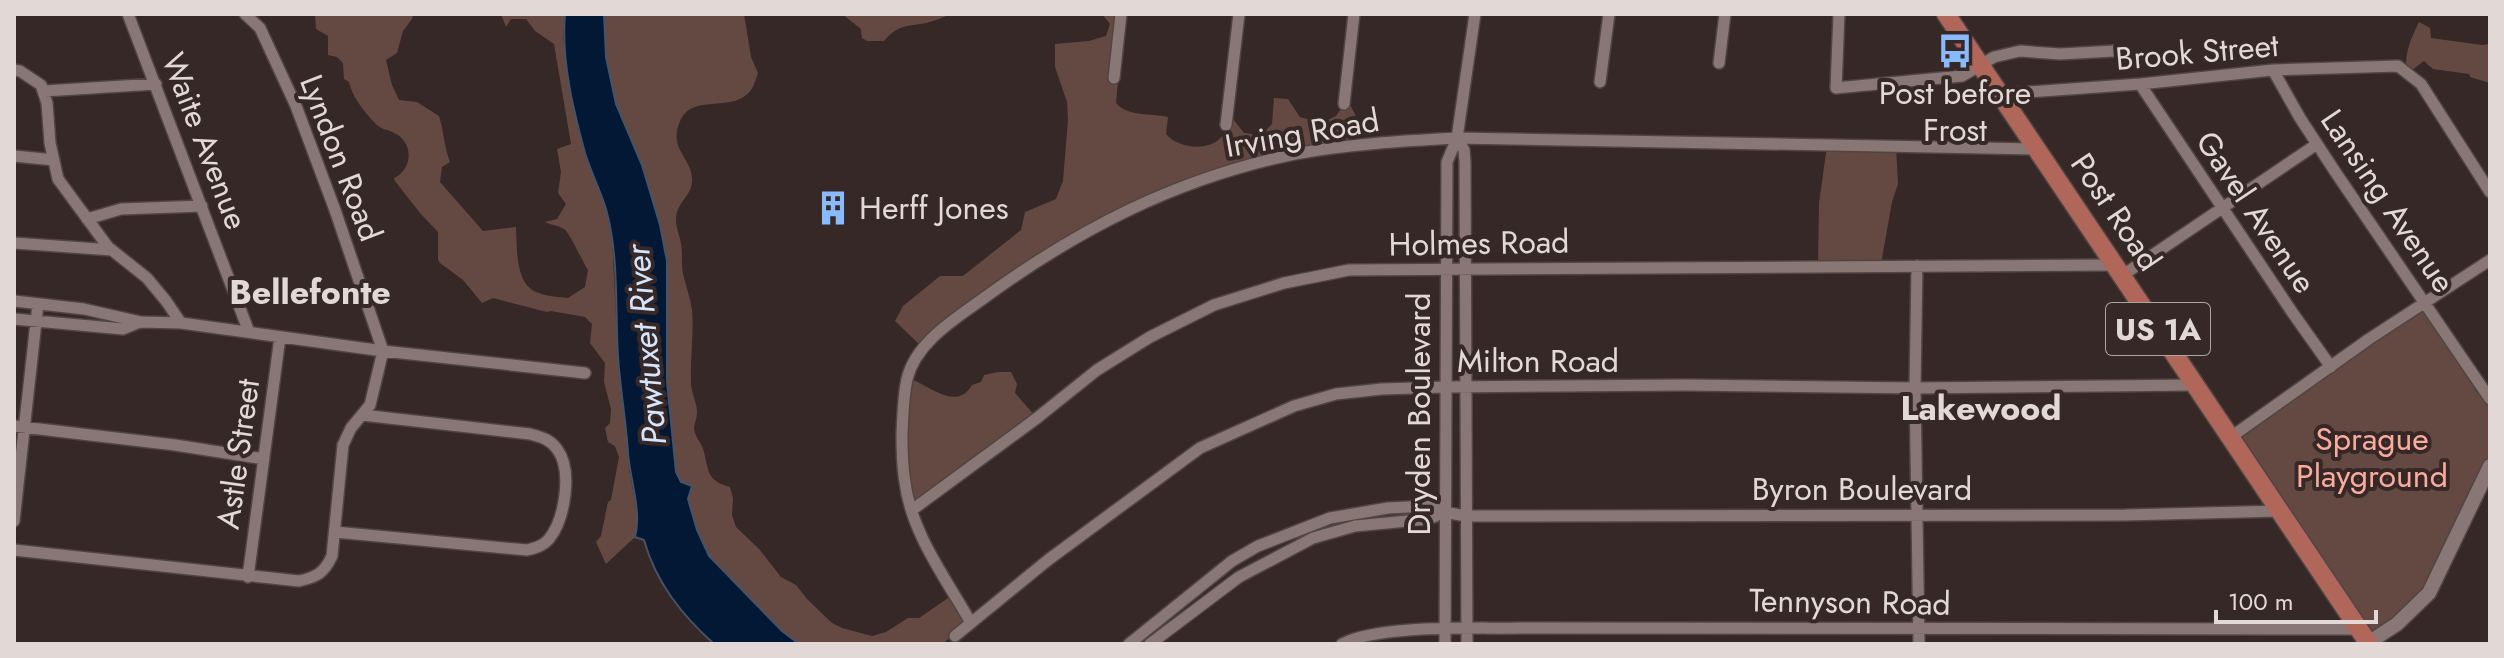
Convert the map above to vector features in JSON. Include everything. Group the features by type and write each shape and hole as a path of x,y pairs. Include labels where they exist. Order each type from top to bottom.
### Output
{"main road":[{"name":"Post Road","path":"1946,14 2365,639"}],"street":[{"name":"Waite Avenue","path":"128,14 249,332"},
{"name":"Lyndon Road","path":"245,14 260,28 296,106 383,351"},
{"path":"1114,78 1121,14"},
{"path":"1226,125 1239,14"},
{"path":"1344,104 1354,14"},
{"name":"Dryden Boulevard","path":"1445,644 1447,162 1457,138 1475,14"},
{"path":"1600,82 1609,14"},
{"path":"1719,63 1725,14"},
{"path":"1839,14 1836,88 1962,76 1994,57 2020,51 2060,54 2114,51"},
{"name":"Brook Street","path":"2000,94 2273,70 2398,66 2421,84 2490,192"},
{"path":"14,70 41,85 44,91 58,179 112,250 147,278 181,323"},
{"name":"Lansing Avenue","path":"2273,70 2317,144 2490,399"},
{"path":"44,91 156,84"},
{"name":"Gavel Avenue","path":"2140,84 2331,367"},
{"name":"Dryden Boulevard","path":"1457,138 1464,150 1465,162 1467,644"},
{"name":"Irving Road","path":"971,623 922,535 905,483 903,412 907,378 918,352 957,318 1026,267 1089,228 1163,193 1237,168 1297,154 1372,143 1457,138 2037,149"},
{"path":"2119,270 2317,144"},
{"path":"14,156 54,160"},
{"path":"87,219 121,209 202,206"},
{"path":"14,243 112,250"},
{"path":"2231,437 2490,260"},
{"path":"1917,266 1915,388 1919,644"},
{"name":"Holmes Road","path":"912,510 1097,370 1150,337 1214,305 1284,283 1349,270 1917,266 2119,270"},
{"path":"14,301 84,309 141,322 181,323 383,351 585,373"},
{"path":"14,521 19,427 38,304"},
{"path":"14,319 123,329 141,322"},
{"name":"Astle Street","path":"248,577 280,337"},
{"path":"14,550 248,577 299,581 314,578 325,571 332,556 343,445 351,428 370,405 383,351"},
{"name":"Milton Road","path":"955,636 1048,560 1200,448 1294,406 1336,394 1447,387 2196,385"},
{"path":"335,532 527,550 539,547 548,540 561,513 566,480 559,451 549,440 530,434 362,415"},
{"path":"19,427 264,459"},
{"path":"2365,639 2397,624 2429,593 2490,466"},
{"name":"Byron Boulevard","path":"1129,644 1232,561 1269,541 1330,518 1388,508 1429,506 1466,516 2125,515 2281,511"},
{"name":"Byron Boulevard","path":"1150,644 1239,577 1313,538 1355,526 1429,519 1444,512"},
{"path":"1269,541 1276,556"},
{"path":"1172,610 1180,621"},
{"name":"Tennyson Road","path":"1342,644 1374,634 1445,629 1742,627 2365,639"}],"green space":[{"path":"315,14 413,14 403,31 397,53 386,60 399,100 417,102 439,116 450,162 442,167 440,182 483,231 516,227 518,264 529,287 543,294 568,298 585,287 588,270 566,231 545,222 557,219 566,204 558,193 561,172 557,149 571,144 554,44 535,31 526,19 511,19 506,27 501,14 565,14 563,37 571,90 586,154 605,205 612,237 618,360 629,469 639,524 635,537 606,564 596,542 601,536 611,500 619,457 615,446 608,442 605,428 610,423 611,409 604,382 605,363 590,343 592,324 585,317 547,312 493,298 482,303 463,280 440,263 438,232 394,178 408,162 405,143 401,137 379,127 360,105 349,82 344,79 343,63 337,57 328,55 328,36 316,29"},
{"path":"604,14 744,14 751,57 758,73 752,88 735,101 704,105 687,111 677,130 678,146 689,166 692,182 678,209 676,220 683,274 692,310 691,383 697,412 694,429 711,476 730,487 736,527 781,577 796,585 832,623 842,628 872,636 886,632 908,618 919,618 951,596 968,624 942,644 799,644 782,631 709,556 688,499 692,486 681,482 676,472 667,382 667,261 642,165 616,104 606,57"},
{"path":"842,14 951,14 898,29 884,41 867,41 862,38 861,29"},
{"path":"1102,14 1124,14 1116,103 1133,113 1168,117 1166,134 1179,143 1196,147 1212,144 1224,133 1229,114 1244,133 1261,135 1272,124 1274,98 1288,99 1300,117 1321,123 1336,116 1347,99 1355,114 1359,143 1235,167 1087,228 921,346 895,321 903,306 940,276 963,276 1021,230 1025,212 1056,199 1063,181 1068,120 1067,102 1055,67 1055,44 1106,36 1110,24"},
{"path":"2419,22 2430,28 2431,38 2490,44 2490,83 2469,74 2433,69 2424,61 2408,73 2407,54"},
{"path":"1827,146 1896,147 1898,184 1881,264 1818,265 1819,203"},
{"name":"Sprague Playground","path":"2425,303 2477,393 2490,403 2490,465 2429,592 2373,640 2232,438"},
{"path":"1011,372 1017,384 1015,393 1036,417 912,507 903,482 911,379 951,397 966,393 972,385 981,382 984,375"}],"water":[{"name":"Pawtuxet River","path":"565,14 604,14 606,57 616,104 642,165 660,225 667,261 667,382 676,472 681,482 692,486 688,499 697,530 709,556 782,631 799,644 714,644 691,622 672,597 649,556 644,540 635,537 636,506 619,368 613,245 606,209 585,153 572,102 566,67"}],"place":[{"name":"Post before Frost","path":"1955,51"},
{"name":"Herff Jones","path":"833,208"}],"district":[{"name":"Bellefonte","path":"310,292"},
{"name":"Lakewood","path":"1981,408"}]}
